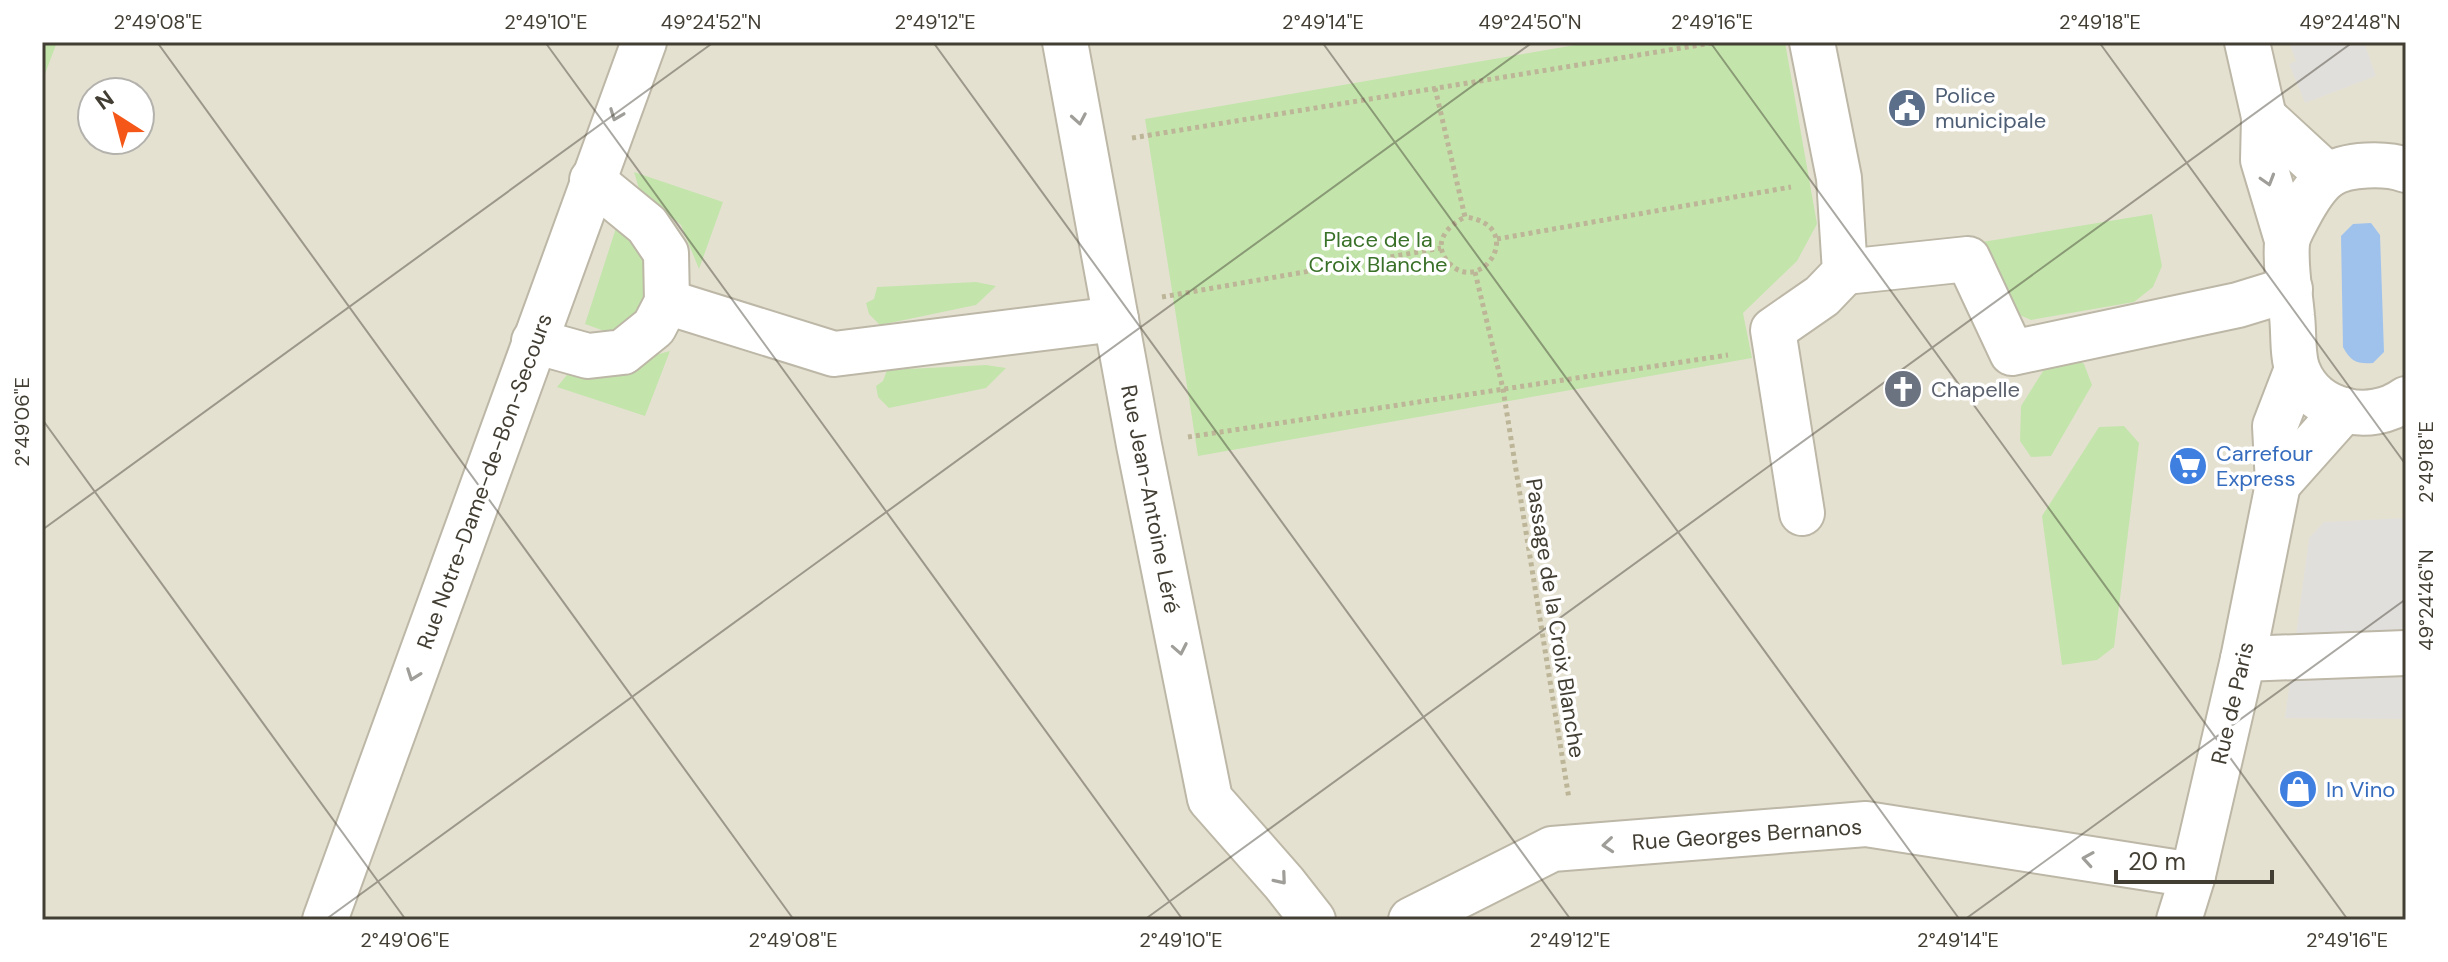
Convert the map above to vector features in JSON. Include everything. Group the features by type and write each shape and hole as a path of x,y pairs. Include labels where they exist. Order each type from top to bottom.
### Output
{"street":[{"name":"Rue Notre-Dame-de-Bon-Secours","path":"325,920 644,42"},
{"name":"Rue Jean-Antoine Léré","path":"1065,42 1139,445 1210,799 1313,920"},
{"path":"1812,42 1839,178 1845,272"},
{"path":"2258,45 2264,117 2263,160 2287,240 2297,369 2310,392 2327,406 2362,414 2404,404"},
{"path":"2264,117 2328,176"},
{"path":"2287,240 2306,202 2328,176 2340,170 2377,164 2406,170"},
{"path":"534,341 588,356 623,352 654,327 667,302 666,253 647,225 592,180"},
{"path":"1802,513 1773,330 1822,296 1845,272 1968,259 2012,353 2238,305 2290,289"},
{"path":"667,302 834,354 1115,312"},
{"name":"Rue de Paris","path":"2179,920 2193,875 2243,659 2278,484 2275,426 2297,369"},
{"path":"2278,484 2344,410"},
{"path":"2243,659 2406,653"},
{"name":"Rue Georges Bernanos","path":"1411,920 1552,849 1866,824 2193,875"}],"path":[{"path":"1084,146 1718,42"},
{"path":"1435,88 1465,217"},
{"path":"1497,239 1839,178"},
{"path":"1465,217 1481,219 1492,228 1497,239 1496,251 1487,266 1475,272 1455,269 1443,256 1441,248 1449,225 1465,217"},
{"path":"1115,312 1441,248"},
{"name":"Passage de la Croix Blanche","path":"1475,272 1503,389 1569,797 1552,849"},
{"path":"1139,445 1503,389 1777,357"}],"shaded area":[{"path":"42,42 2406,42 2406,920 42,920"},
{"path":"2289,42 2364,42 2376,76 2305,103 2289,64 2296,61"},
{"path":"2406,518 2406,719 2285,718 2309,538 2324,522"}],"green space":[{"path":"42,42 57,42 42,82"},
{"name":"Place de la Croix Blanche","path":"1593,42 1785,42 1817,224 1797,261 1743,313 1752,358 1198,456 1145,119"},
{"path":"634,172 723,202 699,269 681,225 640,192"},
{"path":"2152,214 2162,266 2153,287 2134,302 2031,320 2006,309 1990,288 1982,242"},
{"path":"616,228 648,241 657,275 641,319 607,332 585,324"},
{"path":"976,282 996,286 976,305 880,325 869,314 866,303 874,299 877,287"},
{"path":"670,351 645,416 557,387 576,364 622,364"},
{"path":"2070,355 2084,364 2092,385 2051,456 2031,457 2020,441 2021,406 2052,357"},
{"path":"986,365 1006,368 986,388 889,408 878,397 876,386 883,381 887,370"},
{"path":"2124,426 2139,443 2114,647 2097,660 2062,665 2042,516 2099,427"}],"water":[{"path":"2371,223 2380,235 2384,352 2373,363 2363,363 2352,359 2343,347 2341,236 2353,224"}],"place":[{"name":"Police municipale","path":"1907,108"},
{"name":"Chapelle","path":"1903,389"},
{"name":"Carrefour Express","path":"2188,466"},
{"name":"In Vino","path":"2298,789"}]}
